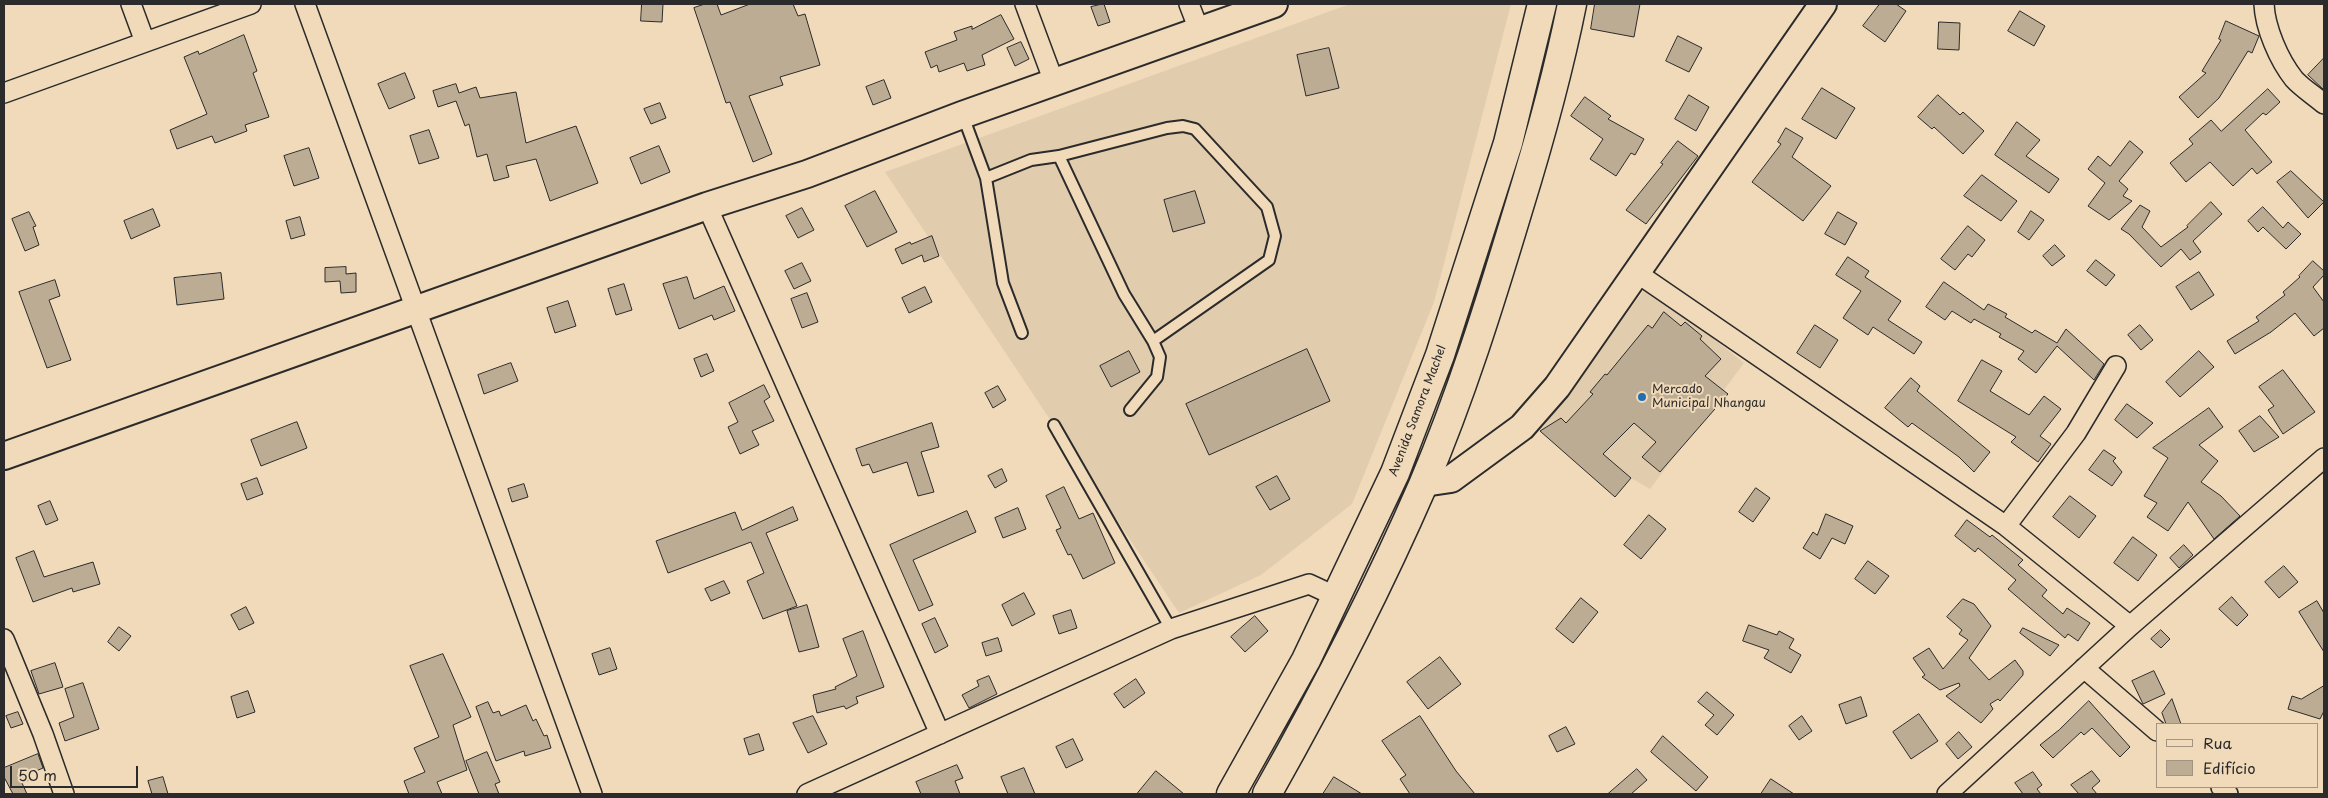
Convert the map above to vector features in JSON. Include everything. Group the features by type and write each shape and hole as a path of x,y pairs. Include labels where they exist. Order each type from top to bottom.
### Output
{"highway":[{"name":"Avenida Samora Machel","path":"1231,794 1306,660 1395,474 1440,355 1508,143 1542,4"},
{"path":"1267,794 1357,626 1424,483 1465,377 1547,115 1572,4"}],"street":[{"path":"130,4 145,42"},
{"path":"4,93 251,4"},
{"path":"305,4 592,794"},
{"path":"1025,4 1054,82"},
{"path":"1190,4 1200,30"},
{"path":"4,456 707,206 807,174 962,115 1274,4"},
{"path":"1424,483 1451,478 1522,427 1557,387 1824,4"},
{"path":"2264,4 2265,13 2280,57 2295,80 2324,104"},
{"path":"707,206 940,734"},
{"path":"1637,272 2006,526 2130,626"},
{"path":"2006,526 2076,433 2116,366"},
{"path":"1947,794 2130,626 2324,458"},
{"path":"807,794 1171,629 1309,584 1337,597"},
{"path":"4,638 43,734 64,794"},
{"path":"2084,668 2156,730"}],"lane":[{"path":"962,115 986,178 1003,283 1022,333"},
{"path":"986,178 1031,160 1059,156 1166,128 1183,126 1195,129 1267,207 1275,236 1269,260 1153,341"},
{"path":"1059,156 1124,294 1153,341 1160,357 1157,377 1130,410"},
{"path":"1054,425 1171,629"}],"shaded area":[{"path":"1350,4 1511,4 1434,302 1352,504 1261,575 1179,613 885,172"},
{"name":"Mercado Municipal Nhangau","path":"1647,286 1744,363 1650,489 1631,478 1615,497 1540,431"}],"building":[{"path":"642,4 663,4 662,22 641,21"},
{"path":"705,4 717,4 721,15 750,4 793,4 798,16 805,14 820,65 780,77 783,85 749,96 772,154 753,162 730,102 726,103 694,8"},
{"path":"1104,4 1110,22 1098,26 1091,7"},
{"path":"1595,4 1640,4 1634,37 1591,29"},
{"path":"1880,4 1896,4 1906,11 1885,42 1863,26"},
{"path":"2020,11 2045,26 2034,46 2008,31"},
{"path":"1001,15 1014,39 982,55 985,65 967,71 964,63 939,72 937,65 931,68 925,52 957,40 954,32 972,26 972,29"},
{"path":"2226,21 2259,36 2252,53 2248,51 2219,98 2198,118 2179,97 2206,73 2202,71 2221,40 2219,39"},
{"path":"1939,22 1960,23 1959,50 1938,49"},
{"path":"244,35 257,71 253,73 269,117 245,125 247,131 215,143 212,136 177,149 170,130 207,114 184,57 198,51 199,54"},
{"path":"1678,36 1702,48 1689,72 1666,61"},
{"path":"1021,42 1029,59 1015,66 1007,48"},
{"path":"1329,48 1339,88 1306,96 1297,55"},
{"path":"2324,58 2324,90 2308,75"},
{"path":"405,73 415,98 389,109 378,84"},
{"path":"884,80 891,98 873,105 866,87"},
{"path":"456,84 459,93 476,87 480,98 516,92 526,143 576,126 598,183 550,201 536,159 506,166 509,177 494,181 487,154 477,157 469,124 465,126 456,101 438,107 433,91"},
{"path":"1822,88 1855,108 1836,139 1802,119"},
{"path":"2268,89 2280,102 2266,115 2263,113 2245,130 2272,162 2257,174 2252,168 2233,186 2210,162 2186,182 2170,163 2193,144 2189,139 2211,120 2221,131"},
{"path":"1689,95 1709,107 1696,131 1675,119"},
{"path":"1938,95 1960,115 1963,112 1984,131 1963,154 1934,127 1932,129 1918,117"},
{"path":"1585,97 1611,116 1608,119 1644,139 1635,155 1631,153 1616,176 1590,159 1603,139 1571,116"},
{"path":"660,103 666,118 651,124 644,109"},
{"path":"2017,122 2040,140 2026,156 2059,179 2049,193 1995,155"},
{"path":"1786,128 1803,138 1792,157 1831,186 1803,221 1752,182 1781,144 1778,142"},
{"path":"429,130 439,158 419,164 410,136"},
{"path":"1678,141 1698,156 1646,224 1626,210 1663,164 1661,163"},
{"path":"2130,141 2143,152 2119,181 2128,189 2123,196 2132,201 2109,220 2088,206 2105,183 2088,169 2098,156 2110,166"},
{"path":"659,146 670,172 641,184 630,158"},
{"path":"309,148 319,178 294,186 284,156"},
{"path":"2291,171 2324,202 2308,218 2277,182"},
{"path":"1982,175 2017,201 2001,221 1964,196"},
{"path":"875,191 897,232 867,247 845,206"},
{"path":"1195,191 1205,223 1173,232 1164,200"},
{"path":"2211,202 2222,214 2193,241 2201,252 2190,260 2181,249 2161,267 2129,234 2121,229 2140,205 2150,211 2142,227 2161,247 2188,227"},
{"path":"2263,207 2283,228 2288,222 2301,234 2286,249 2263,227 2258,232 2248,221"},
{"path":"802,208 814,230 798,238 786,216"},
{"path":"153,209 160,226 131,239 124,221"},
{"path":"2031,211 2044,220 2029,240 2018,232"},
{"path":"29,212 36,226 33,227 39,245 25,251 12,219"},
{"path":"1838,212 1857,223 1845,245 1825,234"},
{"path":"300,217 305,235 291,239 286,221"},
{"path":"1968,226 1985,240 1972,257 1968,254 1955,270 1941,259"},
{"path":"932,236 939,256 924,262 922,255 902,264 895,249 910,242 911,244"},
{"path":"2055,245 2065,256 2052,266 2043,256"},
{"path":"1848,257 1869,271 1865,277 1901,301 1888,320 1922,342 1914,354 1873,327 1868,335 1843,318 1861,291 1836,275"},
{"path":"2096,260 2115,275 2106,286 2087,271"},
{"path":"2313,261 2324,271 2324,275 2313,287 2324,302 2324,328 2314,336 2295,313 2271,332 2235,354 2227,341 2259,321 2256,317 2285,295 2283,292 2300,277"},
{"path":"802,263 811,281 794,289 785,271"},
{"path":"346,267 346,274 356,273 356,292 341,293 340,281 325,282 325,268"},
{"path":"2199,272 2214,295 2191,310 2176,287"},
{"path":"221,273 224,299 177,305 174,278"},
{"path":"687,277 694,299 724,286 735,311 714,320 712,315 679,329 663,284"},
{"path":"55,280 60,296 49,300 71,360 47,368 19,292"},
{"path":"1944,282 1984,310 1988,304 2007,314 2005,317 2032,333 2035,330 2057,343 2066,329 2104,364 2094,380 2057,346 2036,373 2018,359 2024,351 1999,337 2001,334 1974,319 1971,323 1952,311 1945,320 1926,307"},
{"path":"624,284 632,310 616,315 608,289"},
{"path":"925,287 932,302 909,313 902,298"},
{"path":"807,293 818,322 802,328 791,299"},
{"path":"568,301 576,326 555,333 547,308"},
{"name":"Mercado Municipal Nhangau","path":"1664,312 1681,326 1685,322 1702,336 1700,339 1721,359 1705,376 1728,394 1660,472 1642,457 1656,442 1634,423 1603,454 1631,478 1615,497 1540,431 1561,418 1566,423 1593,394 1590,392 1605,374 1607,375 1648,325 1652,328"},
{"path":"1815,325 1838,340 1820,368 1797,353"},
{"path":"2140,325 2153,340 2141,350 2128,335"},
{"path":"1307,349 1330,401 1209,455 1186,404"},
{"path":"1129,351 1140,372 1111,387 1100,366"},
{"path":"2199,351 2214,367 2180,397 2166,382"},
{"path":"707,354 714,371 701,377 694,359"},
{"path":"1982,360 2002,371 1990,391 2029,415 2044,396 2061,409 2040,436 2051,444 2038,462 2011,442 2016,437 1958,401"},
{"path":"511,363 518,381 484,394 478,375"},
{"path":"2283,370 2315,412 2283,434 2268,410 2274,406 2259,387"},
{"path":"1911,378 1920,386 1917,391 1990,452 1974,472 1959,457 1912,423 1908,427 1885,408"},
{"path":"764,385 770,397 764,401 774,421 752,431 759,445 740,454 728,427 738,422 729,403"},
{"path":"998,386 1006,400 993,408 985,393"},
{"path":"2127,404 2153,423 2137,438 2115,420"},
{"path":"2209,408 2223,427 2199,445 2218,461 2201,482 2221,496 2240,516 2214,539 2188,502 2168,531 2147,517 2157,503 2144,496 2168,458 2153,448"},
{"path":"2260,416 2279,437 2254,452 2239,431"},
{"path":"297,422 307,448 261,466 251,440"},
{"path":"932,423 939,447 921,452 934,492 918,496 907,462 873,473 869,464 862,466 856,449"},
{"path":"2104,450 2116,458 2113,461 2122,472 2112,486 2089,470"},
{"path":"1002,469 1007,481 995,488 988,476"},
{"path":"1277,476 1290,499 1270,510 1256,487"},
{"path":"257,478 263,494 247,500 241,484"},
{"path":"524,484 528,497 512,502 508,489"},
{"path":"1064,487 1079,519 1093,513 1115,563 1083,579 1071,554 1068,555 1056,530 1061,528 1046,496"},
{"path":"1756,488 1770,498 1753,522 1739,512"},
{"path":"2070,496 2096,516 2079,538 2053,517"},
{"path":"50,501 58,520 46,525 38,506"},
{"path":"793,507 798,520 766,533 797,606 763,619 747,581 764,573 751,542 668,573 656,541 735,512 742,530"},
{"path":"1018,508 1026,529 1003,538 995,518"},
{"path":"967,511 976,532 913,560 933,605 919,611 890,545"},
{"path":"1826,514 1853,526 1845,544 1832,538 1820,559 1803,548 1813,532 1817,535"},
{"path":"1649,515 1666,529 1641,559 1624,545"},
{"path":"1967,520 1990,537 1992,535 2023,560 2018,565 2047,590 2042,596 2063,614 2067,608 2090,623 2078,641 2068,634 2065,638 2008,589 2016,580 1978,548 1975,552 1955,536"},
{"path":"2133,537 2157,555 2138,581 2114,563"},
{"path":"2184,545 2193,555 2179,568 2170,558"},
{"path":"34,551 44,577 93,562 100,584 73,592 72,588 33,602 16,558"},
{"path":"1868,561 1889,576 1875,594 1855,579"},
{"path":"2284,566 2298,582 2279,598 2265,582"},
{"path":"724,581 730,593 711,601 705,589"},
{"path":"1024,593 1035,614 1012,626 1002,605"},
{"path":"2232,597 2248,615 2237,626 2219,609"},
{"path":"1581,598 1598,612 1573,643 1556,629"},
{"path":"1963,599 1974,604 1991,626 1969,658 1989,680 2015,660 2023,671 2023,675 2000,701 1998,699 1990,704 1993,709 1981,723 1946,696 1960,686 1959,683 1940,690 1922,677 1925,675 1913,658 1929,648 1943,669 1968,640 1959,634 1962,630 1947,617"},
{"path":"2317,601 2324,613 2324,652 2299,612"},
{"path":"807,605 819,647 799,652 787,611"},
{"path":"246,607 254,623 239,630 231,615"},
{"path":"1071,610 1077,628 1059,634 1053,616"},
{"path":"1255,616 1268,631 1245,652 1231,637"},
{"path":"935,618 948,646 935,653 922,624"},
{"path":"1749,625 1777,635 1779,631 1794,639 1789,648 1801,655 1791,673 1764,658 1769,650 1743,641"},
{"path":"119,627 131,636 119,651 108,642"},
{"path":"2023,628 2059,645 2050,656 2020,633"},
{"path":"2161,630 2170,639 2161,648 2151,639"},
{"path":"863,631 884,687 856,697 858,703 846,709 844,706 817,713 813,695 836,689 835,687 857,676 843,639"},
{"path":"998,638 1002,651 986,656 982,643"},
{"path":"610,648 617,669 599,675 592,654"},
{"path":"443,654 471,717 453,725 467,770 437,782 442,794 409,794 404,781 425,772 414,748 439,737 410,666"},
{"path":"1440,657 1461,684 1428,709 1407,682"},
{"path":"55,663 63,687 39,694 31,671"},
{"path":"2154,671 2165,694 2143,704 2132,681"},
{"path":"989,676 997,694 969,708 962,695 979,686 977,681"},
{"path":"1136,679 1145,693 1124,708 1114,694"},
{"path":"83,683 99,729 65,741 59,723 74,717 65,689"},
{"path":"2324,686 2324,711 2320,719 2288,709 2292,696 2301,699"},
{"path":"248,691 255,712 237,718 231,697"},
{"path":"1707,692 1734,715 1717,735 1705,725 1714,715 1698,702"},
{"path":"1861,697 1867,716 1846,724 1839,705"},
{"path":"2172,699 2181,723 2166,723 2162,713"},
{"path":"2089,701 2130,747 2120,757 2092,728 2084,735 2081,732 2053,758 2040,745 2059,730"},
{"path":"488,702 493,713 499,711 501,716 526,705 533,721 536,719 544,736 547,735 551,748 525,756 524,751 496,761 476,707"},
{"path":"18,712 23,724 11,728 6,716"},
{"path":"1919,714 1938,741 1911,759 1893,732"},
{"path":"813,716 827,744 808,753 793,723"},
{"path":"1420,716 1456,771 1475,794 1410,794 1400,779 1406,775 1382,741"},
{"path":"1802,716 1812,731 1799,740 1789,726"},
{"path":"1566,727 1575,744 1557,752 1549,736"},
{"path":"1959,732 1972,747 1958,759 1946,744"},
{"path":"759,734 764,750 749,755 744,739"},
{"path":"1663,736 1708,777 1696,791 1651,752"},
{"path":"1073,739 1083,760 1066,768 1056,747"},
{"path":"487,752 500,782 495,784 499,794 479,794 466,761"},
{"path":"38,754 43,768 27,775 29,780 22,783 27,794 13,794 4,777 4,768"},
{"path":"957,765 963,778 955,781 960,794 921,794 916,782"},
{"path":"1024,768 1035,794 1008,794 1001,777"},
{"path":"1637,769 1647,780 1631,794 1608,794"},
{"path":"1156,771 1184,794 1137,794"},
{"path":"2092,771 2100,781 2092,788 2097,794 2079,794 2071,785"},
{"path":"2033,772 2042,785 2037,789 2041,794 2023,794 2015,783"},
{"path":"163,777 168,794 152,794 148,781"},
{"path":"1334,777 1362,794 1323,794"},
{"path":"1771,779 1794,794 1761,794"}],"place":[{"name":"Mercado Municipal Nhangau","path":"1642,397"}]}
